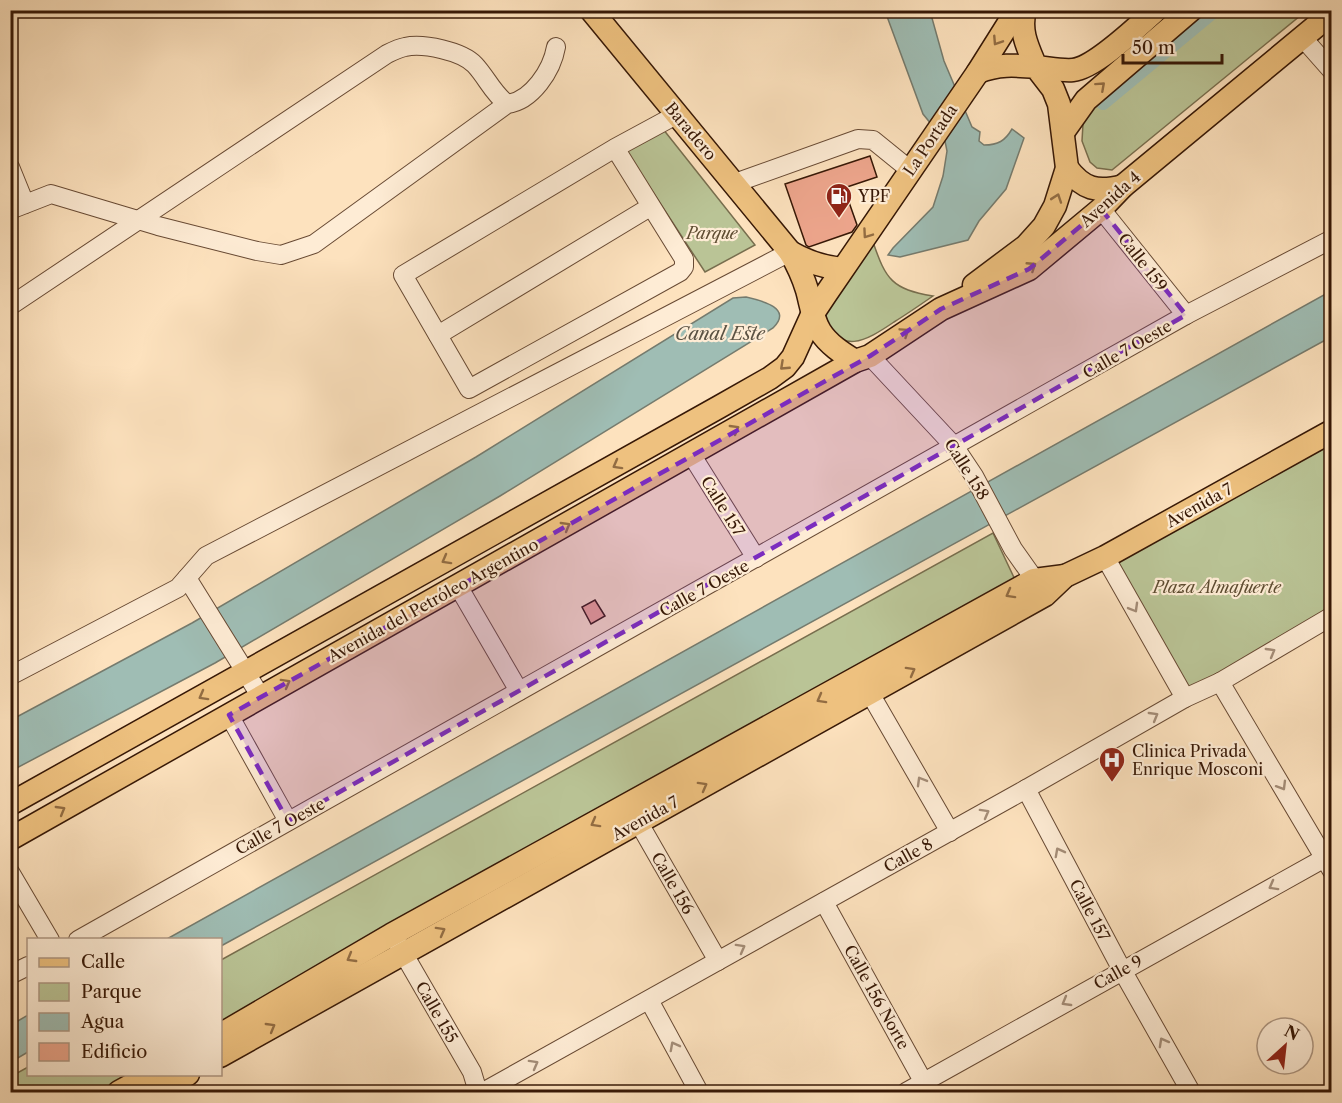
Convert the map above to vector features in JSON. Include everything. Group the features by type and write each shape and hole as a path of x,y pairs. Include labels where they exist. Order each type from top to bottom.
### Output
{"main road":[{"name":"Baradero","path":"591,10 790,252 801,272 812,315 820,331 829,342 862,359"},
{"name":"La Portada","path":"812,315 978,72 1017,10"},
{"path":"941,309 1026,246 1044,226 1054,206 1067,168 1059,104 1053,89 1036,67 1023,34 1022,21 1025,10"},
{"path":"978,72 993,66 1011,64 1074,70 1086,67 1156,10"},
{"path":"1064,131 1086,99 1191,10"},
{"name":"Avenida 4","path":"862,359 941,309 1029,268 1101,209 1123,186 1332,13"},
{"path":"1067,168 1077,180 1091,188 1107,191 1123,186"},
{"name":"Baradero","path":"790,252 824,267 842,269"},
{"name":"Avenida del Petróleo Argentino","path":"10,804 240,666 770,378 794,357 812,315"},
{"name":"Avenida del Petróleo Argentino","path":"10,839 862,359"},
{"name":"Avenida 7","path":"222,1034 397,944 1040,588 1105,557 1332,431"},
{"name":"Avenida 7","path":"222,1055 397,944"},
{"path":"120,1092 148,1076"},
{"path":"156,1092 180,1081"}],"street":[{"path":"1302,37 1332,71"},
{"path":"10,306 387,54 405,46 429,46 461,54 475,64 495,95 507,104"},
{"path":"10,167 18,207 51,194 137,220 281,255 315,244 507,104 514,104 538,86 554,60 556,47"},
{"path":"615,148 684,259 684,267 680,272 469,388 403,275 615,148 676,115"},
{"path":"735,183 858,139 873,140 910,170"},
{"path":"438,335 650,207"},
{"name":"Calle 159","path":"1101,209 1185,315"},
{"name":"Calle 7 Oeste","path":"80,938 1185,315 1332,239"},
{"path":"10,676 178,588 206,556 790,252"},
{"name":"Calle 158","path":"862,359 954,446 974,476 1013,549 1040,588"},
{"name":"Calle 157","path":"691,454 756,558"},
{"path":"1105,557 1185,698"},
{"path":"187,578 261,697"},
{"path":"458,586 519,691"},
{"name":"Calle 8","path":"483,1092 950,832 1185,698 1220,682 1332,616"},
{"path":"1220,682 1329,861"},
{"path":"865,685 950,832"},
{"path":"228,715 288,821"},
{"name":"Calle 157","path":"1026,789 1122,970 1191,1092"},
{"name":"Calle 156","path":"633,813 718,961"},
{"name":"Calle 9","path":"906,1092 926,1088 1122,970 1329,861"},
{"path":"10,872 50,938"},
{"name":"Calle 156 Norte","path":"824,902 926,1088"},
{"name":"Calle 155","path":"397,944 472,1072 478,1092"},
{"path":"10,975 27,966"},
{"path":"649,1000 699,1092"}],"highlighted area":[{"path":"1101,209 1186,315 288,821 229,715 870,356 941,309 1029,269"}],"green space":[{"path":"1208,11 1306,11 1112,170 1097,168 1090,162 1082,141 1083,124 1090,108"},
{"name":"Parque","path":"663,129 755,245 705,272 626,151"},
{"path":"873,242 882,265 892,281 908,290 933,296 873,335 864,339 845,341 830,328 824,315"},
{"name":"Plaza Almafuerte","path":"1331,442 1331,610 1187,691 1113,558"},
{"path":"993,533 1017,584 222,1026 222,959"},
{"path":"27,1068 27,1076 134,1076 103,1092 11,1092 10,1077"}],"water":[{"path":"885,11 930,11 944,61 972,127 980,132 979,141 984,145 997,143 1007,137 1012,129 1024,138 1006,189 979,221 968,240 900,257 888,255 933,207 943,176 947,151 945,141 923,114"},
{"path":"1331,291 1331,337 222,945 222,938 169,938"},
{"name":"Canal Este","path":"746,297 767,303 778,310 780,315 773,328 500,496 215,663 11,771 11,720 192,623 476,457 733,298"},
{"path":"27,1016 27,1053 11,1062 11,1025"}],"building":[{"path":"870,156 877,177 844,188 857,225 852,232 809,247 806,245 785,184"},
{"path":"595,600 605,616 591,624 582,607"}],"waterway":[{"path":"1103,103 1215,10"}],"place":[{"name":"YPF","path":"839,219"},
{"name":"Clinica Privada Enrique Mosconi","path":"1112,783"}]}
